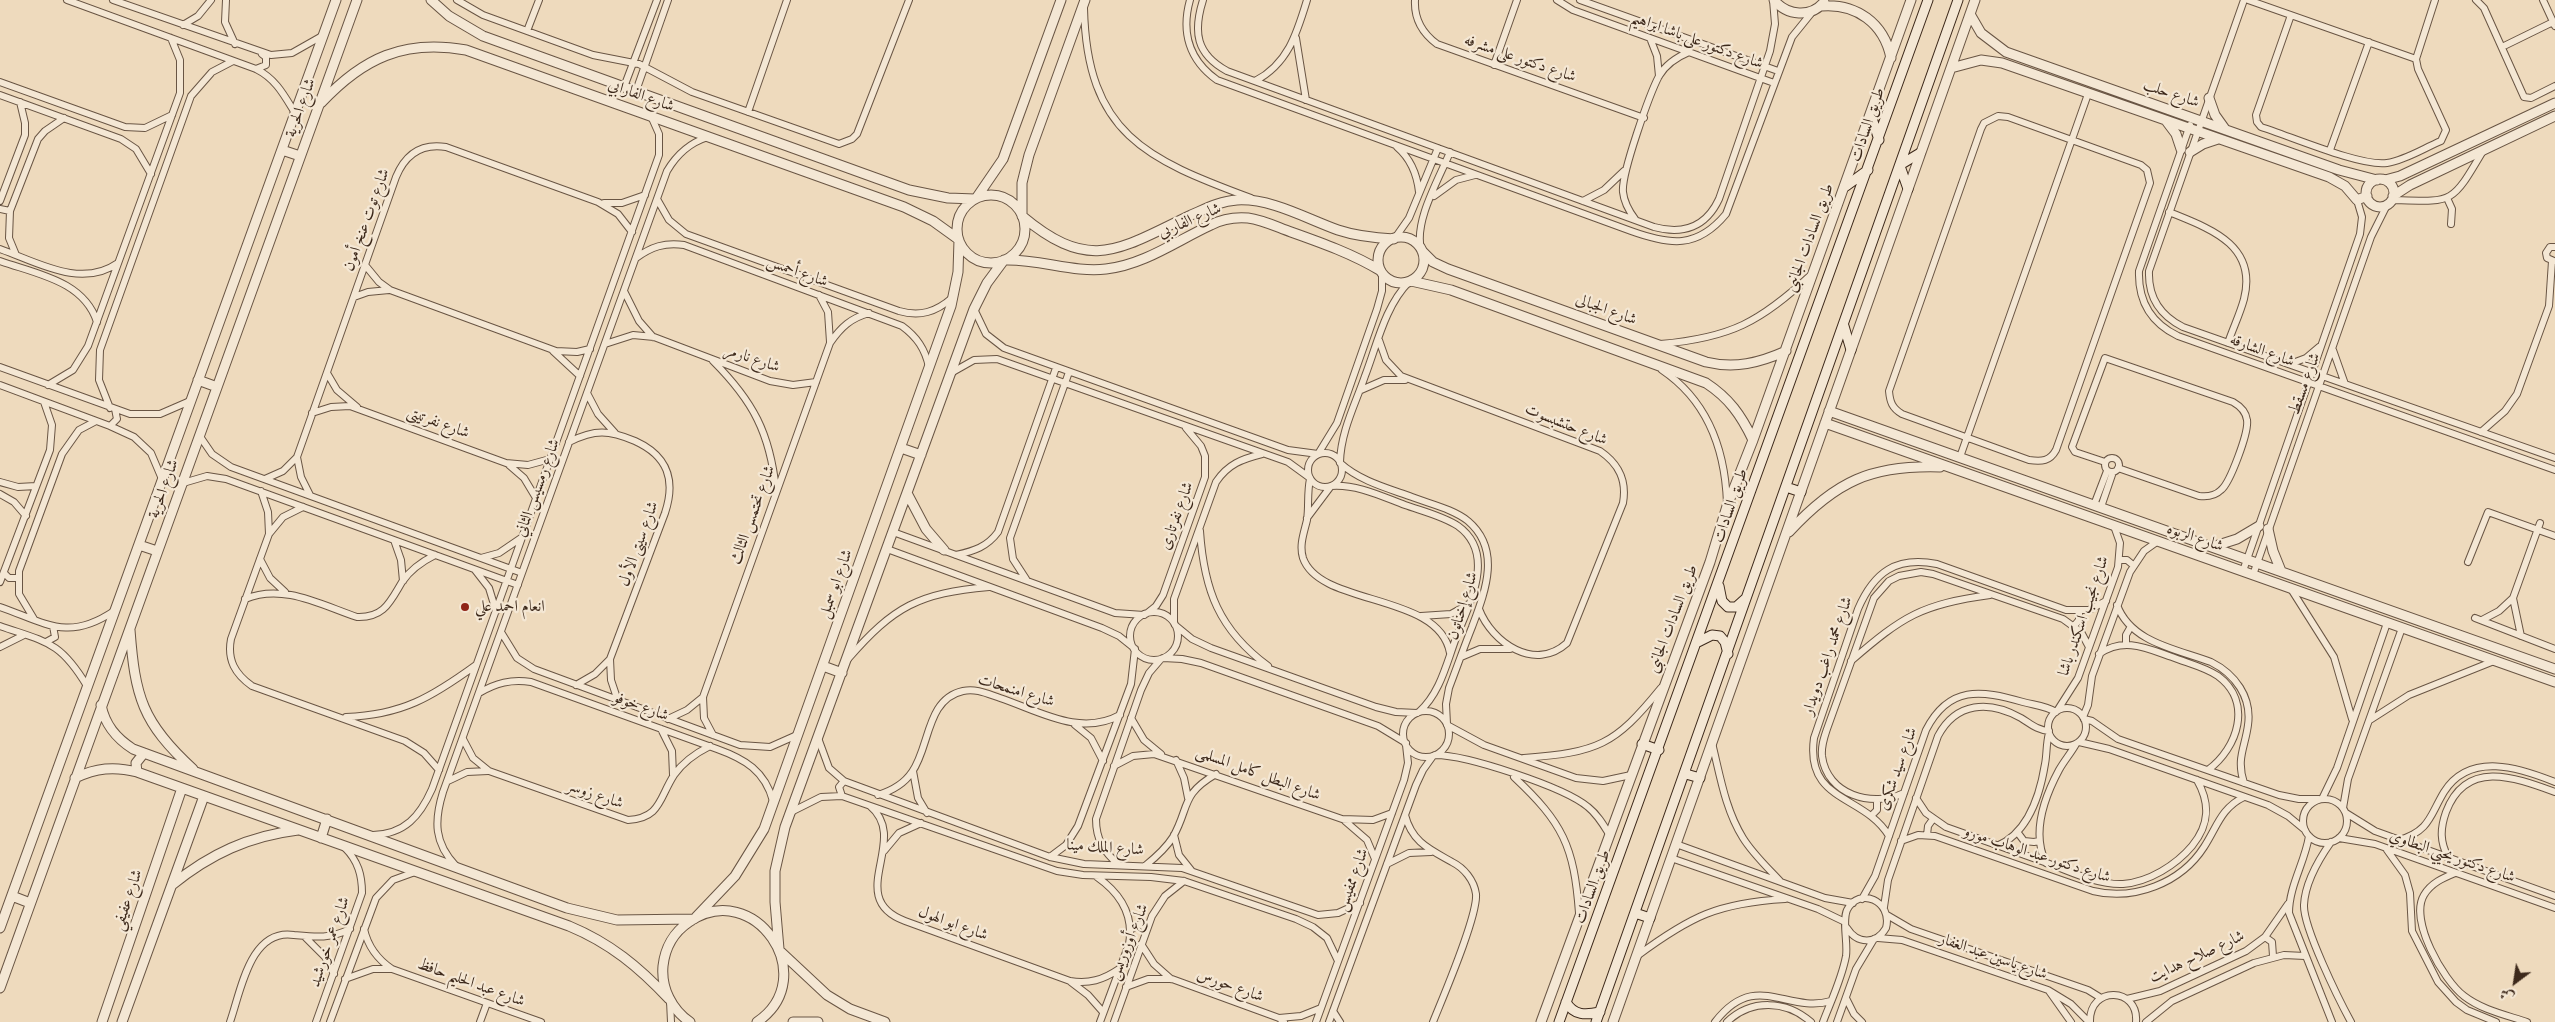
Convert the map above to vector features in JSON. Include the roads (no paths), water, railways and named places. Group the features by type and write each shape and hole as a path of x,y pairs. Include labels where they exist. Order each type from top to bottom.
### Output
{"street":[{"path":"67,0 256,69 273,80 295,113"},
{"path":"113,0 262,54 281,55 292,53 322,36"},
{"path":"183,25 198,16 211,0"},
{"path":"223,0 225,22 235,44"},
{"name":"شارع الحرية","path":"0,928 336,0"},
{"name":"شارع الحرية","path":"0,988 357,0"},
{"name":"شارع الفارابي","path":"431,0 466,27 506,44 624,87 922,194 948,198 976,198"},
{"path":"457,0 477,12 598,57 633,62 645,66 682,88 839,144 852,139 860,128 909,0"},
{"path":"528,31 539,0"},
{"path":"624,87 656,0 667,2 636,91"},
{"path":"748,112 787,0"},
{"path":"976,198 1003,159 1061,0"},
{"path":"1190,0 1186,23 1191,51 1208,73 1228,84 1650,238 1664,241 1688,240 1709,231 1726,214 1732,204 1778,70 1792,37 1820,6"},
{"path":"1203,0 1196,26 1202,49 1217,66 1654,227 1676,231 1688,229 1707,218 1714,210 1774,38 1774,0"},
{"path":"1255,81 1281,62 1296,36 1307,0"},
{"name":"شارع دكتور على مشرفه","path":"1415,0 1417,20 1430,39 1448,48 1494,65 1644,118"},
{"path":"1494,65 1517,0"},
{"name":"شارع دكتور على باشا ابراهيم","path":"1557,0 1573,10 1774,83"},
{"name":"شارع دكتور على باشا ابراهيم","path":"1580,0 1778,70"},
{"path":"1774,0 1786,10 1795,14 1820,6 1852,9 1871,20 1884,38 1891,59"},
{"name":"طريق السادات الجانبى","path":"1541,1022 1710,562 1727,506 1846,186 1911,0"},
{"name":"طريق السادات","path":"1559,1022 1698,642 1928,0"},
{"path":"1596,1022 1686,774 1958,0"},
{"path":"1613,1022 1975,0"},
{"name":"شارع الشارقه","path":"2244,0 2209,98 2193,130 2150,271 2150,288 2156,305 2172,322 2555,458"},
{"path":"2248,0 2416,59"},
{"path":"2291,15 2256,116 2257,122 2261,126 2330,150 2360,160 2380,164 2399,160 2443,139 2446,130 2418,69 2416,59 2435,0"},
{"path":"2476,0 2484,8 2524,96 2531,98 2555,86"},
{"path":"2502,48 2554,24 2543,0"},
{"path":"1084,1 1085,38 1092,75 1108,109 1119,125 1146,151 1178,170 1259,202"},
{"path":"757,1022 773,1007 780,995 784,974 775,902 775,871 780,842 974,309 987,283 1004,260 1012,255 1022,242 1025,224 1022,215 1022,183 1029,155 1084,1"},
{"name":"شارع حلب","path":"1970,14 1981,33 2006,52 2339,170 2381,180"},
{"path":"1296,36 1306,100"},
{"path":"48,385 73,370 88,346 180,93 180,60 171,38"},
{"path":"1650,38 1657,56 1659,76"},
{"path":"2330,150 2369,42"},
{"path":"501,61 506,44"},
{"name":"شارع الفارابي","path":"318,107 354,72 368,62 400,50 417,47 451,47 501,61 904,207 933,221 959,240"},
{"path":"1636,220 1624,197 1624,170 1659,76 1672,62 1689,52"},
{"path":"256,69 266,65 266,57 262,54"},
{"name":"شارع حلب","path":"1951,68 1971,61 1992,60 2335,180 2350,190 2357,200"},
{"path":"110,426 117,419 99,380 100,350 191,96 212,72 233,61"},
{"path":"1228,84 1232,73"},
{"path":"151,174 136,149 121,138 1,95 3,83 125,127 135,128 155,125 172,115"},
{"path":"180,93 186,91 191,96"},
{"path":"1960,457 2088,94"},
{"path":"2209,98 2215,115 2225,130"},
{"path":"0,202 21,146 25,124 20,102"},
{"path":"2483,150 2460,190 2447,198 2433,201 2391,200 2375,205 2367,196 2368,187 2381,180 2400,176 2555,103"},
{"name":"شارع رمسيس الثاني","path":"372,836 395,833 405,827 421,811 432,789 655,167 660,145 655,124 650,115"},
{"path":"1871,115 1879,140"},
{"path":"1998,116 2008,117 2141,165 2146,170 2150,183 2053,456 2046,461 2038,462 1967,437 1902,414 1892,406 1888,390 1984,123 1998,116"},
{"path":"2391,200 2410,185 2555,116"},
{"path":"16,254 9,238 10,211 33,149 46,130 64,118"},
{"path":"2167,121 2186,151 2218,139"},
{"path":"121,138 126,134 125,127"},
{"name":"شارع رمسيس الثاني","path":"456,866 444,851 437,832 436,819 444,792 667,171 672,161 689,145 710,137"},
{"path":"768,158 774,141"},
{"path":"21,146 26,144 33,149"},
{"path":"1394,144 1403,152 1412,166 1419,194"},
{"name":"شارع توت عنخ أمون","path":"297,457 399,170 408,156 422,148 446,148 598,202 618,214 632,232"},
{"path":"1438,148 1409,218 1395,238 1383,246 1380,252 1382,291 1377,309 1336,423 1318,454 1308,464 1310,478 1307,518 1302,548 1308,567 1315,575 1420,616 1439,630 1448,646 1450,655"},
{"path":"282,150 300,156"},
{"name":"شارع الشارقه","path":"2186,151 2139,271 2139,289 2144,305 2158,324 2168,331 2555,470"},
{"path":"1307,518 1341,476 1340,462 1344,435 1392,304 1423,268 1420,231 1450,152"},
{"path":"1900,166 1920,153"},
{"path":"1900,166 1908,189"},
{"path":"655,167 661,167 667,171"},
{"path":"1846,186 1868,169"},
{"path":"1582,201 1604,190 1624,170"},
{"path":"1431,199 1456,180 1477,175"},
{"path":"2381,180 2391,185 2391,200"},
{"name":"شارع توت عنخ أمون","path":"598,202 622,203 645,195"},
{"path":"1004,260 986,262 977,260 963,248 959,240 957,223 959,216 968,203 976,198 994,195 1010,201 1022,215"},
{"path":"2357,200 2367,196"},
{"path":"2447,198 2452,209 2451,224"},
{"name":"شارع أحمس","path":"657,199 669,220 686,234 909,314 928,313 953,297"},
{"name":"شارع الفاربي","path":"1022,215 1046,234 1070,247 1088,251 1106,251 1129,244 1214,205 1236,200 1259,202 1356,235 1395,238"},
{"name":"شارع مسقط","path":"2243,571 2360,234 2362,217 2357,200"},
{"name":"شارع مسقط","path":"2253,575 2374,228 2391,200"},
{"path":"0,209 10,211"},
{"path":"2169,212 2217,232 2232,245 2240,258 2245,272 2245,292 2228,343"},
{"name":"شارع الفاربي","path":"1004,260 1040,261 1076,269 1107,269 1150,255 1212,224 1237,218 1262,222 1339,249 1382,272"},
{"path":"134,220 145,224"},
{"path":"1650,238 1654,227"},
{"path":"1395,238 1407,238 1422,250"},
{"name":"شارع ابو سمبل","path":"670,1000 664,986 664,960 674,936 695,918 729,883 746,862 764,829 901,448 953,297 958,272 959,240"},
{"name":"شارع أحمس","path":"635,259 653,247 673,243 684,245 819,294 895,323 910,332 923,348 929,367"},
{"path":"2481,432 2505,411 2517,394 2549,306 2553,261 2547,258 2546,253 2550,247 2555,247"},
{"path":"0,249 80,276 95,274 119,263"},
{"name":"شارع الجبالى","path":"1422,250 1433,262 1448,269 1656,345 1720,366 1753,364 1786,351"},
{"path":"0,261 65,284 86,299 97,322"},
{"path":"760,273 764,262"},
{"path":"365,266 379,282 390,290 550,349 570,353 590,349"},
{"path":"1382,272 1391,281 1410,281"},
{"path":"65,284 69,281 70,273"},
{"path":"1656,345 1713,337 1747,325 1777,306 1813,273"},
{"name":"شارع الجبالى","path":"1410,281 1451,290 1697,379 1720,392 1734,406 1753,440"},
{"path":"354,297 368,292 390,290"},
{"name":"شارع نارمر","path":"624,291 639,321 654,337"},
{"name":"شارع تحتمس الثالث","path":"819,294 828,312 830,343"},
{"path":"974,309 980,324 994,342 1014,353 1288,450 1333,455 1340,462"},
{"name":"شارع تحتمس الثالث","path":"713,735 704,718 703,697 830,343 851,320 869,313"},
{"path":"1844,326 1851,350"},
{"name":"شارع نارمر","path":"605,344 633,335 654,337 781,384 816,382"},
{"name":"شارع حتشبسوت","path":"1379,340 1381,350 1389,364 1400,376 1600,451 1616,464 1621,473 1624,488 1622,503 1567,642 1555,652 1539,656 1514,649 1504,644 1488,629 1479,609"},
{"path":"88,346 93,351 100,350"},
{"path":"2290,364 2306,358 2320,347"},
{"path":"550,349 580,376"},
{"path":"2332,349 2346,384"},
{"path":"950,374 963,365 987,358 1011,364 1262,454 1296,467 1321,486 1331,486"},
{"path":"2105,358 2233,402 2241,408 2246,417 2247,428 2228,482 2216,494 2199,496 2113,470 2105,462 2075,452 2072,447 2105,358"},
{"name":"شارع نارمر","path":"710,359 745,396 758,418 768,443 776,491"},
{"path":"1651,362 1689,392 1704,412 1716,434 1722,457 1727,506"},
{"path":"0,367 113,408 145,416 160,414 190,401"},
{"path":"956,555 987,545 998,532 1056,368"},
{"name":"شارع نفرتيتى","path":"327,372 344,397 360,408 506,463 528,465 550,460"},
{"path":"1027,580 1013,559 1010,538 1069,372"},
{"path":"198,380 216,387"},
{"name":"شارع حتشبسوت","path":"1361,390 1384,380 1410,381"},
{"path":"0,386 110,426 134,437 144,444 151,453 162,478"},
{"name":"شارع سيتى الأول","path":"587,393 598,414 614,432 643,445 660,459 670,479 670,490 665,514 610,659 611,680 618,700"},
{"path":"0,582 5,574 50,450 52,425 44,402"},
{"name":"شارع نفرتيتى","path":"312,413 340,406 360,408"},
{"name":"شارع الربوه","path":"1829,411 2555,669"},
{"path":"34,619 18,594 17,578 62,454 79,430 96,421"},
{"name":"شارع الربوه","path":"1825,423 2555,682"},
{"name":"شارع نفرتارى","path":"1145,614 1156,606 1163,595 1205,477 1205,461 1201,446 1184,426"},
{"path":"1880,442 1884,430"},
{"name":"شارع سيتى الأول","path":"569,442 591,433 614,432"},
{"path":"199,435 204,444 221,461 264,479 522,573"},
{"path":"901,448 921,455"},
{"path":"50,450 56,450 62,454"},
{"name":"شارع نفرتارى","path":"1175,624 1174,599 1216,482 1222,473 1238,461 1262,454"},
{"path":"264,479 283,471 297,457"},
{"path":"297,457 301,477 310,496"},
{"path":"2098,506 2113,470 2118,463 2114,459 2105,462"},
{"name":"شارع إخناتون","path":"1340,462 1353,473 1368,481 1459,515 1475,528 1485,546 1489,565 1486,587 1447,695 1447,724"},
{"name":"شارع نفرتيتى","path":"506,463 524,478 536,498"},
{"path":"1786,535 1820,501 1843,486 1867,474 1903,466 1949,467"},
{"path":"242,484 241,477 247,472"},
{"path":"182,484 207,476 242,484 518,585"},
{"path":"0,482 18,487 36,486"},
{"name":"شارع إخناتون","path":"1331,486 1356,488 1458,527 1472,542 1478,562 1477,578 1469,604 1438,688 1418,713"},
{"path":"1786,487 1800,492"},
{"path":"261,491 268,512 269,534"},
{"path":"907,493 926,529 944,550"},
{"path":"0,494 14,502 26,516"},
{"path":"303,506 283,517 269,534 229,649 230,658 238,674 252,686 415,746 439,770"},
{"path":"2468,562 2486,513 2538,526 2555,536"},
{"path":"362,528 366,516"},
{"name":"شارع نجيب اسكندر باشا","path":"2057,712 2078,678 2120,560 2120,543 2114,526"},
{"path":"2212,547 2237,539 2259,526"},
{"path":"2538,526 2512,598 2499,611 2479,619 2555,649"},
{"path":"1199,528 1207,585 1218,610 1232,633 1251,653 1272,670"},
{"path":"2268,529 2281,571"},
{"path":"893,532 1115,613 1162,614 1201,643 1386,710 1418,713 1432,712 1443,718 1449,732 1446,746 1434,756"},
{"path":"481,558 499,553 522,538"},
{"path":"394,540 401,560 403,581"},
{"name":"شارع نجيب اسكندر باشا","path":"2084,718 2088,705 2090,683 2099,654 2133,565 2144,551 2158,541"},
{"path":"139,545 157,551"},
{"path":"887,549 1102,628 1119,636 1149,659 1182,658 1201,663 1378,726 1406,744 1418,755 1469,759 1576,799 1596,814 1609,834"},
{"path":"245,599 265,592 286,592 357,617 366,618 374,616 389,605 403,581 417,566 435,555"},
{"path":"260,559 270,578 286,592"},
{"path":"2120,560 2127,560 2133,565"},
{"name":"شارع محمد راغب دويدار","path":"1889,836 1872,816 1835,795 1818,776 1812,751 1818,726 1866,592 1874,580 1896,565 1910,562 1937,564 2066,610 2079,611"},
{"path":"474,569 489,588 496,611"},
{"name":"شارع محمد راغب دويدار","path":"1877,801 1853,795 1830,777 1822,756 1822,745 1874,598 1881,589 1899,576 1910,573 1933,574 2063,619 2074,626 2089,647"},
{"path":"5,574 9,578 17,578"},
{"path":"1718,586 1722,601 1728,607 1736,606 1749,595"},
{"path":"846,662 879,625 909,604 943,592 991,587"},
{"path":"2290,588 2334,657 2352,720"},
{"path":"1850,662 1884,632 1917,612 1953,600 1992,594"},
{"path":"2512,598 2521,636"},
{"path":"2074,626 2079,620 2079,611 2089,610 2106,601"},
{"path":"1420,616 1440,616 1469,604"},
{"path":"2117,606 2130,628 2142,637 2211,662 2230,674 2243,692 2249,714 2241,750 2240,767 2244,782"},
{"path":"0,607 53,626 81,628 92,625 114,611"},
{"path":"1050,857 1072,836 1086,806 1133,676 1134,648 1132,629 1145,614"},
{"path":"2332,1022 2292,922 2289,903 2307,833 2303,818 2305,811 2313,802 2320,799 2333,779 2387,622"},
{"path":"1119,865 1104,850 1098,840 1096,819 1098,808 1145,681 1162,659 1173,652 1178,641 1175,624"},
{"path":"0,626 46,642 69,658 87,686"},
{"path":"46,642 55,637 53,626"},
{"path":"130,627 134,675 144,709 171,748 197,772"},
{"path":"2126,644 2126,635 2130,628"},
{"path":"2049,732 2060,744 2077,743 2109,749 2278,810 2319,842 2331,842 2339,838 2347,824 2344,810 2348,779 2402,628"},
{"name":"شارع خوفو","path":"501,632 517,658 546,674 740,745 770,746 798,735"},
{"path":"0,647 24,634"},
{"path":"1698,642 1712,635 1720,636 1725,642 1728,654"},
{"path":"2099,654 2116,645 2138,645 2220,677 2233,693 2239,713 2236,734 2231,747 2225,756 2208,770"},
{"name":"شارع حتشبسوت","path":"1461,657 1480,649 1514,649"},
{"name":"شارع سيتى الأول","path":"576,685 595,674 610,659"},
{"path":"2369,721 2409,695 2494,661"},
{"path":"2538,676 2542,664"},
{"path":"341,718 380,715 418,703 435,694 477,665"},
{"path":"822,666 842,673"},
{"path":"541,686 541,680 546,674"},
{"name":"شارع خوفو","path":"479,693 498,683 509,681 531,682 710,746 736,756 761,774 771,791 774,801"},
{"path":"1520,759 1582,751 1611,740 1636,720 1664,685"},
{"name":"شارع امنمحات","path":"878,795 894,789 913,771 937,711 947,699 962,691 982,692 1069,722 1095,725 1120,716"},
{"name":"شارع سيد شكرى","path":"1862,898 1875,876 1926,730 1936,714 1949,702 1965,695 1983,692 2057,712"},
{"path":"668,719 687,710 703,697"},
{"path":"102,705 103,715 115,735 144,754 327,819 567,908 600,918 634,921 695,918 724,911 738,913 763,926 780,950 832,999 850,1009 885,1022"},
{"name":"شارع سيد شكرى","path":"1884,907 1888,880 1938,736 1944,726 1960,711 1973,707 1997,709 2049,732"},
{"path":"1997,846 2018,833 2028,819 2043,774 2050,721 2057,712 2068,708 2092,721 2118,739 2289,798 2334,800 2344,810"},
{"path":"1406,744 1404,729 1411,717 1418,713"},
{"name":"شارع البطل كامل المسلمى","path":"1131,718 1144,740 1165,756"},
{"path":"2046,863 2039,841 2039,823 2056,777 2077,743 2085,734 2084,718"},
{"name":"شارع امنمحات","path":"1069,722 1091,738 1103,761"},
{"path":"1447,724 1474,741 1520,759 1589,781 1603,781 1631,775"},
{"path":"1818,726 1827,729"},
{"name":"شارع زوسر","path":"661,729 672,751 673,776"},
{"name":"شارع الملك مينا","path":"818,738 829,768 844,782 1050,857 1078,863 1170,866 1192,871 1318,915 1328,914 1360,903"},
{"name":"شارع زوسر","path":"463,739 473,758 489,771 611,816 628,820 644,817 652,813 664,796 673,776 690,758 710,746"},
{"path":"1712,743 1727,805 1734,822 1754,853 1781,882"},
{"name":"شارع ممفيس","path":"1316,1022 1407,772 1406,744"},
{"path":"1642,744 1659,750"},
{"path":"736,756 742,753 740,745"},
{"path":"2231,747 2235,751 2241,750"},
{"path":"137,772 138,759 144,754"},
{"name":"شارع البطل كامل المسلمى","path":"1114,766 1133,756 1143,754 1165,756 1216,774 1352,824 1367,840 1376,859"},
{"name":"شارع ممفيس","path":"1329,1022 1419,777 1434,756"},
{"path":"1176,760 1184,778 1188,798"},
{"path":"2398,840 2415,834 2428,823 2449,785 2463,773 2490,766 2508,767 2555,782"},
{"path":"75,778 98,769 111,767 137,772 594,937 637,966 690,1022"},
{"name":"شارع زوسر","path":"448,781 467,772 489,771"},
{"path":"913,771 918,798 927,813"},
{"path":"1146,866 1161,852 1174,835 1188,798 1201,784 1216,774"},
{"path":"1512,774 1545,807 1565,837 1576,872 1579,916"},
{"path":"1686,774 1700,778"},
{"path":"2448,857 2442,843 2441,828 2454,795 2460,788 2475,779 2506,776 2555,792"},
{"path":"2197,780 2206,800 2208,811 2220,815"},
{"path":"842,796 839,787 844,782"},
{"name":"شارع عفيفي","path":"102,1022 182,788"},
{"path":"432,789 438,795 444,792"},
{"path":"1872,816 1876,810 1877,801 1904,793"},
{"path":"122,1022 204,796"},
{"name":"شارع الملك مينا","path":"791,812 821,797 842,796 1044,868 1070,874 1151,877 1184,881 1296,919 1313,927 1327,938 1338,961"},
{"name":"شارع دكتور عبد الوهاب مورو","path":"1901,841 1927,835 1942,838 2093,891 2120,895 2146,891 2189,864 2203,848 2220,815 2231,804 2244,797"},
{"name":"شارع دكتور عبد الوهاب مورو","path":"1916,798 1932,819 1946,827 2097,881 2124,884 2137,882 2162,871 2189,849 2201,832 2208,811"},
{"name":"شارع ابو الهول","path":"867,804 881,819 884,830 884,852 876,888 883,907 890,914 1070,981 1091,982 1101,980 1119,969"},
{"path":"1086,806 1092,811 1098,808"},
{"name":"شارع دكتور يحيي البطاوي","path":"2344,810 2375,831 2555,896"},
{"name":"شارع البطل كامل المسلمى","path":"1342,819 1373,820 1392,813"},
{"path":"1405,815 1414,837 1432,852 1461,867 1474,884 1476,894 1473,915 1433,1022"},
{"path":"321,838 327,819"},
{"path":"1927,835 1928,826 1932,819"},
{"name":"شارع ابو الهول","path":"884,852 899,833 922,823"},
{"path":"2428,823 2441,828"},
{"path":"172,886 203,861 231,846 269,835 300,830"},
{"path":"2018,833 2024,841 2039,841"},
{"path":"1174,835 1179,855 1192,871"},
{"name":"شارع دكتور يحيي البطاوي","path":"2339,838 2363,841 2386,848 2555,908"},
{"path":"2331,842 2318,864 2307,891 2305,915 2340,1001 2351,1022"},
{"path":"1676,844 1834,901 1853,903"},
{"name":"شارع عمر خورشيد","path":"316,1022 359,905 362,879 358,866 342,845"},
{"path":"2386,848 2404,875 2410,903 2410,922 2415,940 2438,982 2456,1002 2467,1010 2496,1022"},
{"path":"1387,864 1409,853 1432,852"},
{"path":"1671,858 1828,912 1846,925 1855,938 1868,941 1876,939"},
{"name":"شارع عمر خورشيد","path":"330,1022 376,898 388,884 405,874 417,872"},
{"path":"2454,872 2434,883 2420,903 2424,932 2447,979 2454,988 2474,1003 2527,1022"},
{"name":"شارع أوزوريس","path":"1096,876 1117,893 1124,904 1130,930 1129,944 1100,1022"},
{"name":"شارع أوزوريس","path":"1114,1022 1147,928 1161,900 1184,881"},
{"path":"12,896 30,903"},
{"path":"1636,956 1670,931 1700,914 1733,904 1788,898"},
{"path":"1823,1022 1844,965 1848,908 1862,898 1870,898 1884,907 1887,916 1886,928 1861,959 1837,1022"},
{"name":"شارع صلاح هدايت","path":"2101,998 2114,995 2127,999 2150,995 2246,951 2265,936 2289,903"},
{"path":"2410,903 2420,903"},
{"path":"359,905 367,906 371,910"},
{"path":"1296,919 1301,916 1300,909"},
{"path":"1634,913 1650,918"},
{"name":"شارع ياسين عبد الغفار","path":"1887,916 1911,929 2080,988 2101,998"},
{"path":"1130,930 1140,924 1147,928"},
{"path":"230,1022 250,964 260,947 276,936 286,934 305,938 333,936 350,929"},
{"name":"شارع عبد الحليم حافظ","path":"364,929 373,952 392,969"},
{"path":"2265,936 2272,942 2273,956"},
{"path":"305,938 325,957 334,974"},
{"name":"شارع ياسين عبد الغفار","path":"1876,939 1902,940 2048,990 2072,1004 2089,1022"},
{"name":"شارع حورس","path":"1142,944 1154,964 1172,979 1282,1020 1301,1016 1321,1008"},
{"name":"شارع صلاح هدايت","path":"2146,1022 2172,1001 2254,963 2273,956 2305,956"},
{"name":"شارع عبد الحليم حافظ","path":"346,979 373,969 392,969 541,1022"},
{"name":"شارع حورس","path":"1126,987 1148,979 1172,979"},
{"name":"شارع ابو الهول","path":"1070,981 1088,995 1103,1012"},
{"path":"2048,990 2071,1022"},
{"path":"1715,1022 1725,1010 1750,997 1778,996 1801,1003 1816,1004 1831,1001"},
{"path":"1846,998 1861,1022"},
{"path":"2089,1022 2092,1008 2101,998"},
{"path":"2127,999 2135,1010 2136,1022"},
{"path":"670,1000 671,1022"},
{"path":"1566,1002 1569,1008 1583,1015 1600,1012"},
{"path":"480,1022 487,1003"},
{"path":"1798,1012 1801,1003"},
{"path":"1727,1022 1748,1008 1762,1004 1776,1005 1798,1012 1811,1022"},
{"path":"1333,1010 1340,1022"},
{"path":"794,1022 818,1022"}],"place":[{"name":"انعام احمد علي","path":"465,607"}]}
